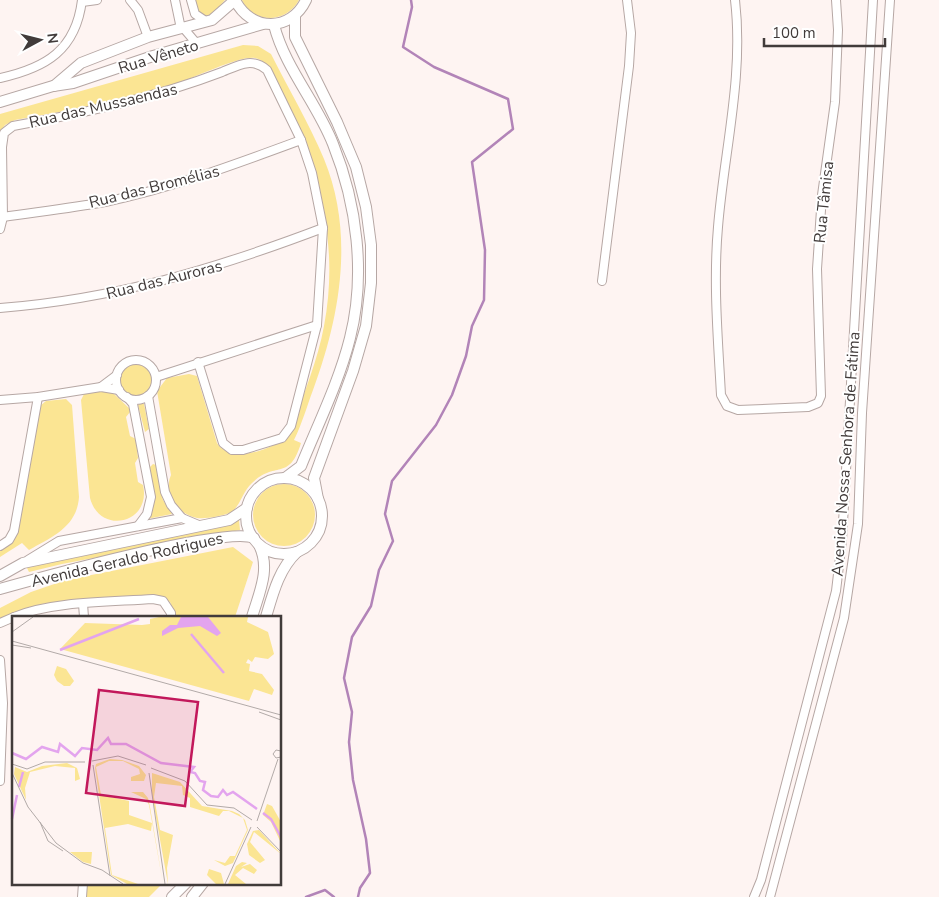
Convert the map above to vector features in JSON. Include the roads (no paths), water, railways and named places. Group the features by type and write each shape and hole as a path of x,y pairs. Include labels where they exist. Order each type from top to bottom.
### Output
{"street":[{"path":"0,78 40,65 61,49 76,30 82,1 97,0"},
{"path":"130,0 138,10 148,37"},
{"path":"175,0 182,26 197,44"},
{"path":"191,0 195,14 204,20"},
{"path":"235,0 246,16 263,24 274,25 285,22 295,16 306,0"},
{"name":"Rua Vêneto","path":"53,86 81,63 148,37 218,17 235,0"},
{"path":"602,281 629,66 628,0"},
{"name":"Rua Tâmisa","path":"735,0 737,63 719,207 715,269 721,395 727,406 738,410 808,407 818,403 822,391 817,269 818,231 835,92 838,30 836,0"},
{"name":"Avenida Nossa Senhora de Fátima","path":"754,897 761,880 836,591 842,540 873,0"},
{"name":"Avenida Nossa Senhora de Fátima","path":"770,897 844,618 858,524 862,413 890,0"},
{"path":"266,616 278,578 288,560 298,551 309,545 317,535 321,523 322,511 314,478 353,371 366,326 371,283 371,245 366,207 356,167 337,122 295,37 295,16"},
{"name":"Rua Vêneto","path":"0,102 53,86 89,78 153,56 263,24"},
{"path":"274,25 282,48 333,142 347,182 357,243 357,293 350,338 333,388 301,466 286,478"},
{"name":"Rua das Mussaendas","path":"3,218 2,147 4,133 13,126 120,104 183,87 247,62 259,63 267,70 301,140"},
{"path":"81,63 89,78"},
{"path":"198,362 223,443 232,450 243,450 282,438 291,426 317,325 323,228 312,173 301,140"},
{"name":"Rua das Bromélias","path":"3,218 104,202 161,188 217,171 301,140"},
{"path":"0,229 3,218"},
{"name":"Rua das Auroras","path":"0,308 51,304 118,293 246,258 323,228"},
{"path":"156,376 317,325"},
{"path":"101,387 117,375 127,362 139,360 150,365 156,376 155,388 148,396 138,400 127,398"},
{"path":"117,375 119,390"},
{"path":"0,400 38,398 101,387 119,390 133,404 151,497 147,514 138,526"},
{"path":"148,396 165,492 171,505 182,518"},
{"path":"0,546 9,540 14,531 38,398"},
{"path":"140,435 154,433"},
{"path":"146,464 153,460 160,460"},
{"path":"252,616 265,572 265,557 249,529 247,508 252,496 261,486 272,480 286,478 304,484 318,499"},
{"name":"Avenida Geraldo Rodrigues","path":"23,563 229,520 239,516 247,508"},
{"name":"Avenida Geraldo Rodrigues","path":"0,576 59,540 182,518 201,526"},
{"name":"Avenida Geraldo Rodrigues","path":"0,589 110,560 216,538 246,535 256,540"},
{"path":"256,540 266,549 276,553 298,551"},
{"path":"23,563 22,573 32,580"},
{"path":"16,616 28,611 83,604 153,599 163,601 171,616"},
{"path":"83,604 84,616"},
{"path":"0,623 12,618"},
{"path":"0,660 3,703 0,781"},
{"path":"82,897 83,884"},
{"path":"172,897 185,884"},
{"path":"192,897 202,884"}],"waterway":[{"path":"358,897 360,888 370,873 366,839 353,780 349,742 352,712 344,678 352,637 371,606 379,570 393,541 385,514 392,481 436,425 452,395 466,356 472,326 484,300 485,250 472,162 513,129 508,99 434,67 403,47 412,7 411,0"},
{"path":"306,897 325,890 334,897"}]}
